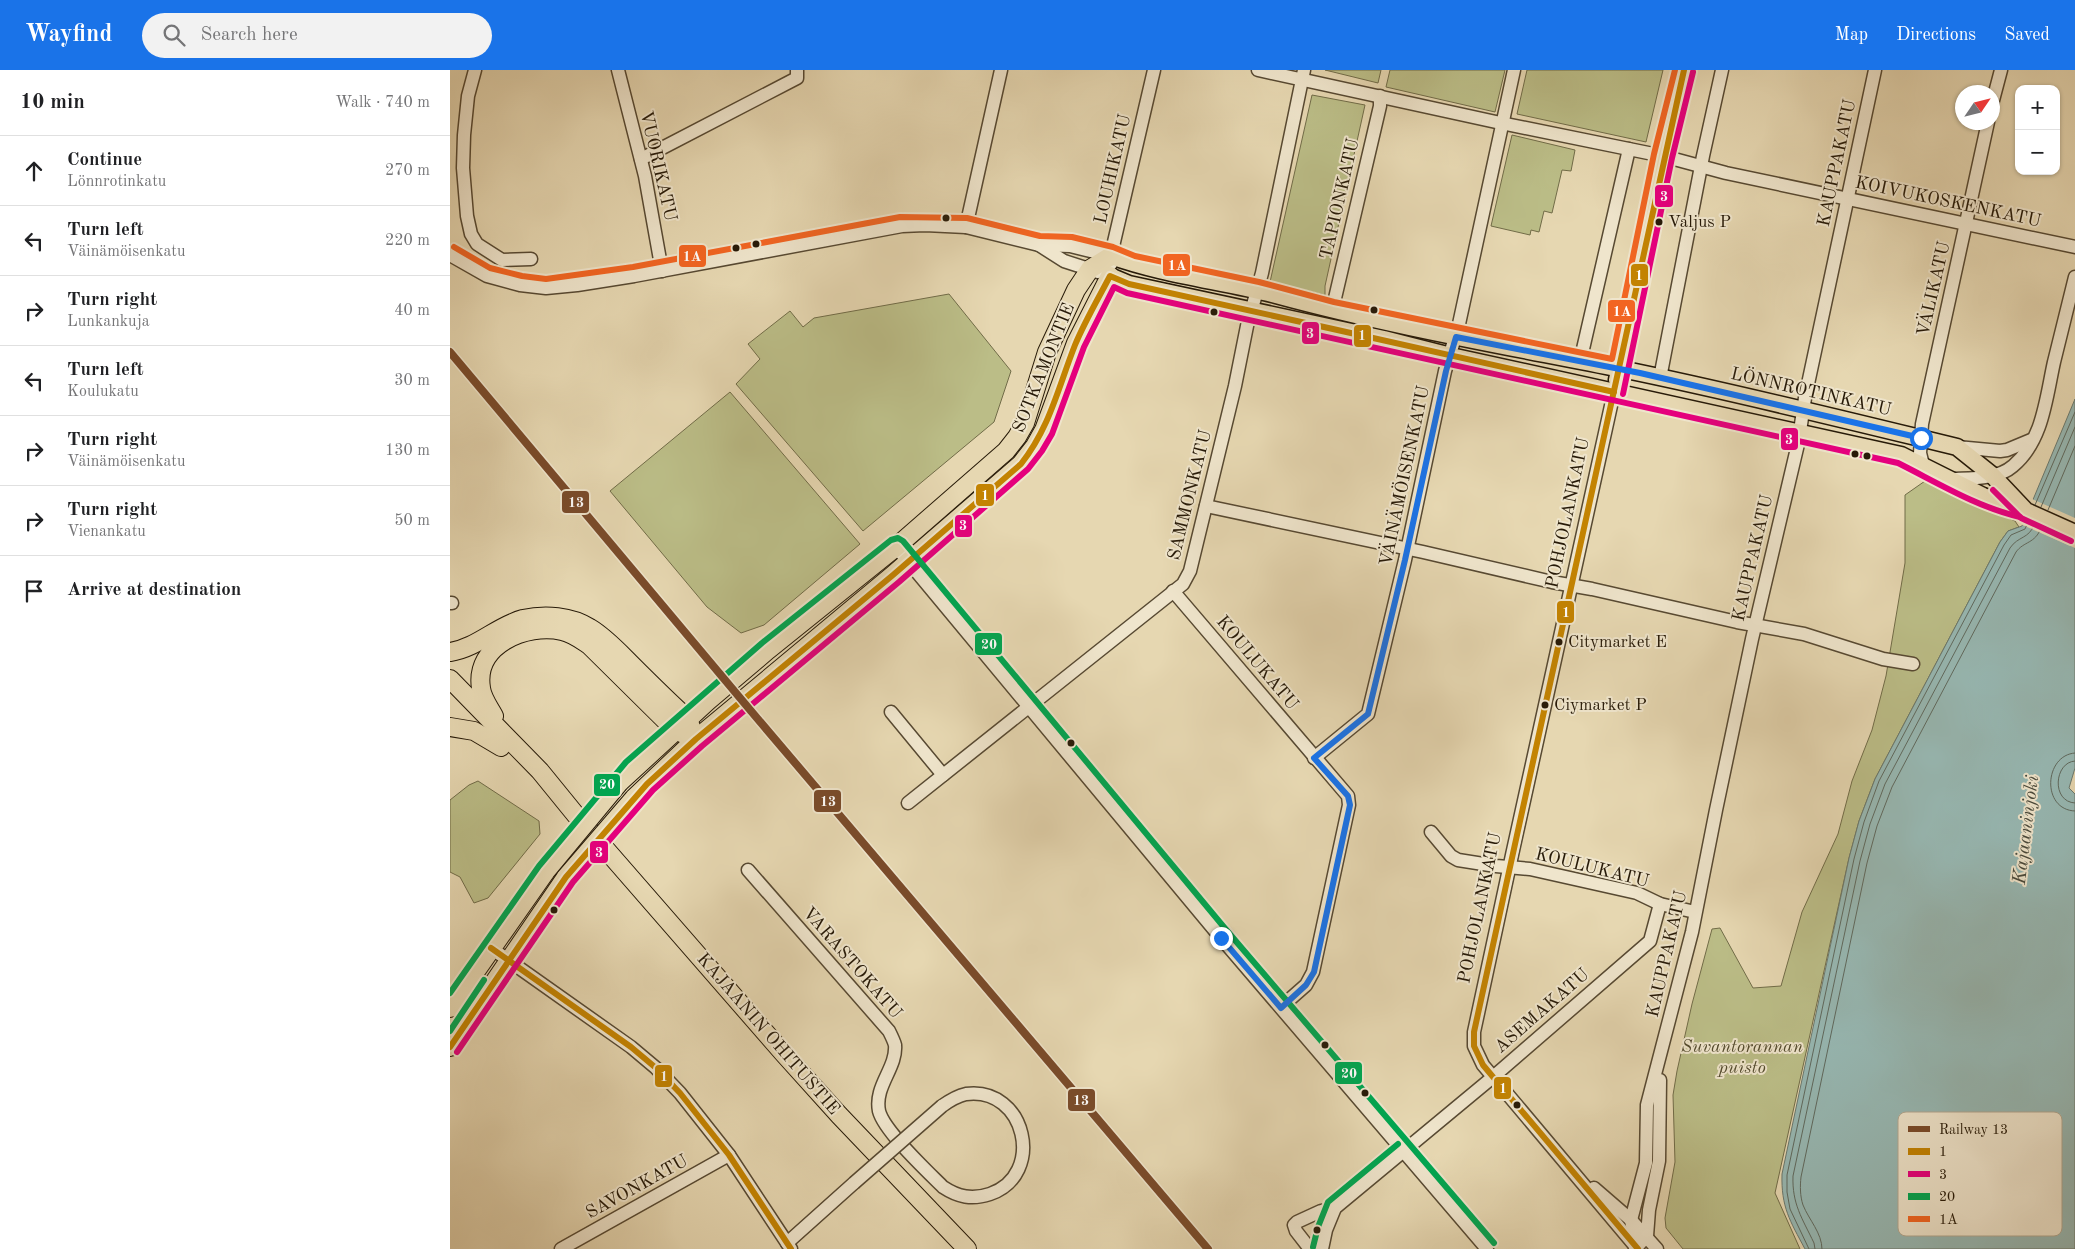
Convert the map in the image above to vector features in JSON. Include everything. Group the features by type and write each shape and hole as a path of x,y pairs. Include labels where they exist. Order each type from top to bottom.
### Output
{"highway":[{"name":"SOTKAMONTIE","path":"450,1008 546,871 619,783 708,701 896,547 1006,451 1017,438 1025,423 1048,352 1076,290 1090,269 1111,256"},
{"name":"SOTKAMONTIE","path":"450,1047 566,877 634,798 696,739 831,627 1021,464 1036,446 1044,430 1076,343 1110,276"},
{"path":"450,652 461,649 508,624 523,619 552,616 570,620 589,627 614,646 696,739"},
{"path":"502,740 481,688 480,673 482,666 492,651 508,638 524,632 548,629 572,634 589,645 682,725"},
{"name":"KAJAANIN OHITUSTIE","path":"450,680 502,740"},
{"name":"KAJAANIN OHITUSTIE","path":"450,696 540,771 575,814 784,1054 966,1249"},
{"path":"450,727 474,731 502,740"}],"main road":[{"name":"POHJOLANKATU","path":"1614,392 1663,156 1684,70"},
{"name":"LÖNNROTINKATU","path":"1111,256 1133,264 1257,290 1332,310 1619,369 1804,410 1957,447 1992,475 2024,509"},
{"name":"LÖNNROTINKATU","path":"1110,276 1129,284 1901,455 2004,504 2024,509"},
{"path":"2024,509 2075,533"}],"street":[{"path":"475,70 468,96 464,135 467,216 471,234 477,244 502,260 532,259"},
{"name":"VUORIKATU","path":"618,70 641,159 662,271"},
{"path":"641,159 798,78 797,70"},
{"path":"966,227 1002,70"},
{"name":"LOUHIKATU","path":"1110,276 1111,256 1154,70"},
{"name":"KOIVUKOSKENKATU","path":"1258,70 1303,75 1380,96 1663,156 1726,173 2075,247"},
{"name":"VÄINÄMÖISENKATU","path":"1314,758 1368,714 1446,371 1456,337 1514,70"},
{"path":"1660,378 1722,70"},
{"name":"KAUPPAKATU","path":"1636,1248 1631,1220 1646,1163 1647,1105 1662,1054 1696,912 1756,625 1800,432 1875,70"},
{"path":"1997,85 2001,70"},
{"name":"SAMMONKATU","path":"908,803 1183,584 1190,571 1257,290 1303,75"},
{"name":"TAPIONKATU","path":"1332,310 1380,106 1380,96"},
{"name":"VÄLIKATU","path":"1923,465 1921,438 1936,357 1986,130"},
{"path":"1580,362 1629,149"},
{"name":"LÖNNROTINKATU","path":"450,254 487,276 520,285 546,288 662,271 902,226 966,227 1039,245 1070,246 1111,256"},
{"name":"LÖNNROTINKATU","path":"1039,245 1064,261 1110,276"},
{"path":"1948,479 1992,475 2012,467 2026,452 2041,424 2075,277"},
{"name":"POHJOLANKATU","path":"1566,1163 1480,1061 1474,1046 1474,1032 1614,392"},
{"path":"1957,447 2000,451 2031,440"},
{"path":"1206,506 1407,548 1572,586 1804,634 1883,659 1912,664"},
{"path":"896,547 1135,836 1487,1249"},
{"name":"KOULUKATU","path":"1173,591 1348,796 1350,805 1314,972 1306,985 1281,1008"},
{"path":"891,712 943,775"},
{"name":"KOULUKATU","path":"1431,832 1451,856 1458,860 1530,869 1637,893 1660,904 1696,912"},
{"name":"VARASTOKATU","path":"748,870 889,1031 895,1044 894,1058 881,1087 878,1099 879,1110 885,1124 943,1187 954,1194 980,1198 995,1193 1016,1175 1023,1156 1023,1133 1012,1112 1002,1102 991,1096 966,1094 942,1106 854,1184 789,1246"},
{"name":"ASEMAKATU","path":"1310,1249 1296,1231 1294,1225 1297,1222 1321,1211 1335,1208 1493,1077 1650,941 1660,904"},
{"path":"491,948 631,1047 656,1068 692,1106 729,1154 789,1246"},
{"name":"KAUPPAKATU","path":"1647,1236 1649,1210 1658,1161 1658,1102 1662,1054"},
{"name":"SAVONKATU","path":"561,1249 729,1154"},
{"path":"1566,1163 1631,1220 1657,1249"},
{"path":"1566,1163 1636,1248 1647,1236"},
{"name":"ASEMAKATU","path":"1322,1249 1326,1230 1335,1208"}],"green space":[{"path":"1325,70 1381,70 1378,83"},
{"path":"1390,70 1505,70 1495,112 1386,87"},
{"path":"1527,70 1663,70 1646,142 1517,114"},
{"path":"1312,95 1365,105 1325,286 1325,295 1270,282"},
{"path":"1512,135 1575,150 1571,171 1562,170 1552,213 1544,211 1539,232 1531,230 1530,235 1491,226"},
{"path":"949,294 1011,371 994,422 863,531 736,384 760,359 748,344 790,311 803,327 814,318"},
{"path":"730,392 860,544 764,625 741,633 707,607 610,491"},
{"name":"Suvantorannan puisto","path":"1925,481 2015,521 2019,527 2008,531 2000,542 1875,779 1859,821 1849,858 1775,1193 1800,1249 1683,1249 1666,1228 1665,1218 1675,1162 1673,1095 1692,1004 1712,929 1720,928 1753,988 1781,986 1802,912 1838,834 1852,781 1872,730 1886,676 1905,563 1905,495"},
{"path":"478,781 539,821 540,834 488,898 474,903 460,877 450,872 450,800 469,785"}],"water":[{"name":"Kajaaninjoki","path":"2075,399 2075,768 2069,788 2075,794 2075,1249 1805,1249 1791,1222 1785,1205 1782,1174 1849,858 1859,821 1875,779 2000,542 2008,531 2022,526"}],"pier":[{"path":"2030,498 2075,518 2075,548 2020,524"}],"rail line":[{"name":"13","path":"450,352 751,711 1208,1249"}],"transit line":[{"name":"1A","path":"454,247 490,268 522,276 546,279 633,267 900,217 967,218 1040,236 1072,237 1113,247 1135,256 1259,282 1334,302 1612,359 1654,154 1675,70"},
{"name":"1","path":"1638,1249 1483,1065 1474,1046 1474,1032 1684,70"},
{"name":"3","path":"1623,394 1672,158 1693,72"},
{"name":"1","path":"450,1047 566,877 647,784 696,739 893,575 1021,464 1039,436 1079,336 1110,276 1129,284 1614,392"},
{"name":"3","path":"457,1052 573,882 653,790 702,746 899,582 1028,469 1052,434 1084,347 1114,287 1127,293 1898,463 1973,501 2020,517"},
{"name":"3","path":"1993,490 2021,518 2071,541"},
{"name":"20","path":"450,993 539,866 626,762 762,643 891,540 898,538 903,541 1228,932 1494,1243"},
{"name":"1","path":"491,948 631,1047 656,1068 680,1093 729,1155 791,1249"},
{"name":"20","path":"450,1031 484,980"},
{"name":"20","path":"1313,1247 1318,1227 1328,1202 1398,1144"}],"place":[{"name":"Valjus P","path":"1659,222"},
{"name":"Citymarket E","path":"1559,642"},
{"name":"Ciymarket P","path":"1545,705"}],"route":[{"path":"1221,938 1281,1008 1306,985 1314,972 1350,805 1348,796 1314,758 1368,714 1405,560 1446,371 1456,337 1640,373 1921,438"}]}
